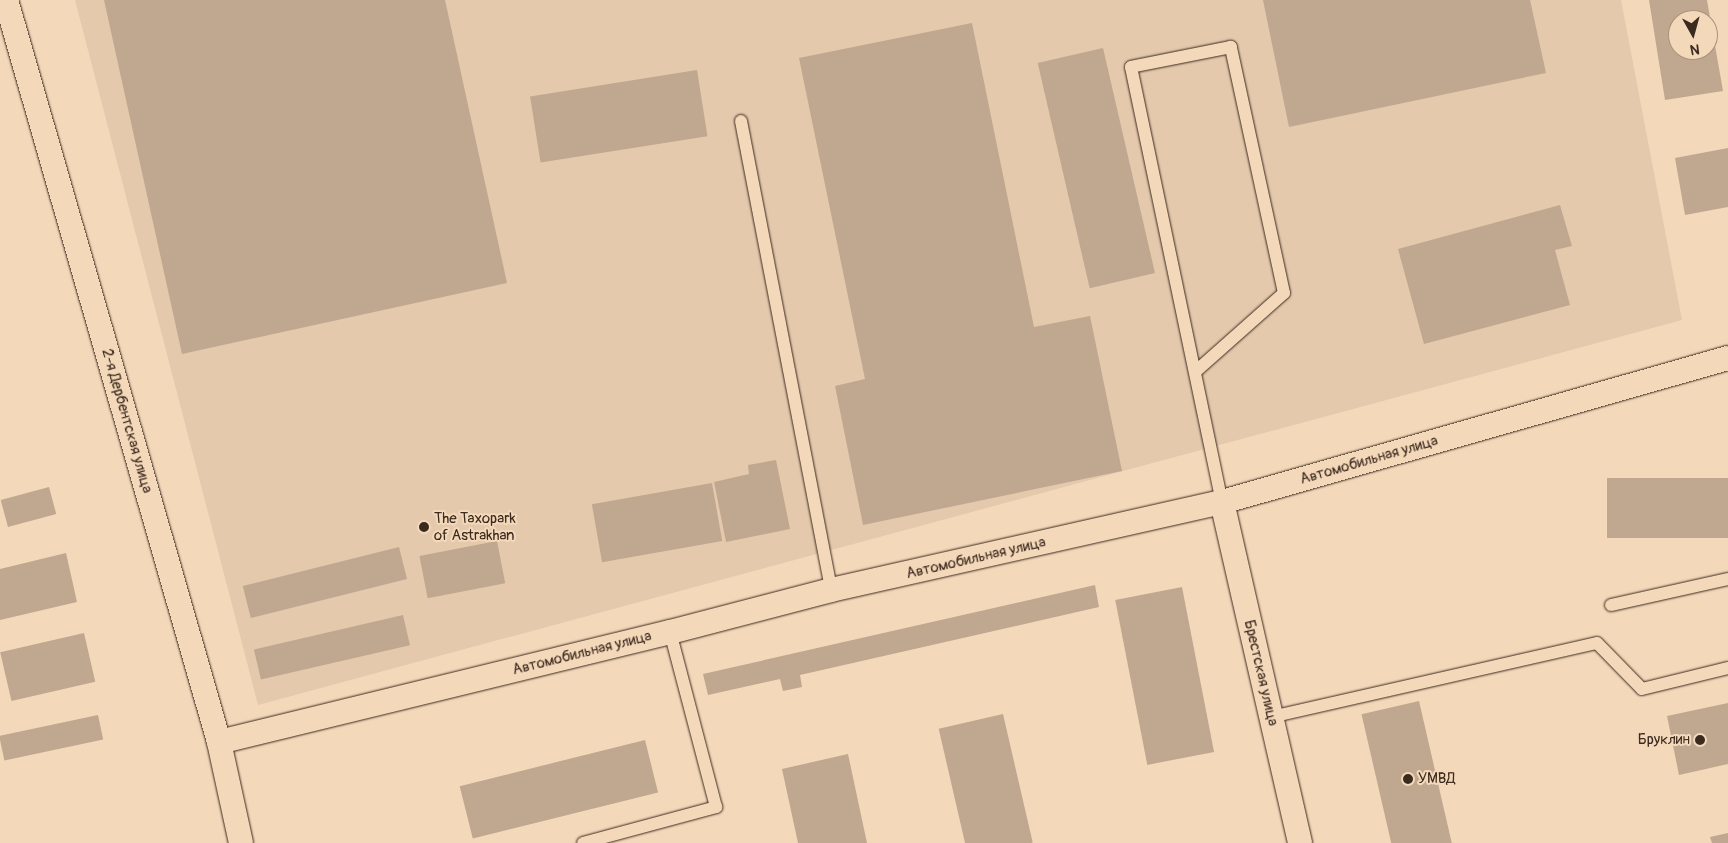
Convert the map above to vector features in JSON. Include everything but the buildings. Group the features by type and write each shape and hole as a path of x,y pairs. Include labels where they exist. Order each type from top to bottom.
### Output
{"street":[{"name":"2-я Дербентская улица","path":"6,0 219,742 241,843"},
{"name":"Автомобильная улица","path":"219,742 670,632 831,590 1222,502 1728,358"},
{"name":"Брестская улица","path":"1222,502 1300,843"}],"lane":[{"path":"1195,372 1284,293 1231,47 1131,67 1222,502"},
{"path":"741,121 831,590"},
{"path":"1611,605 1728,579"},
{"path":"583,843 716,808 670,632"},
{"path":"1271,717 1597,643 1642,689 1728,668"}],"shaded area":[{"path":"75,0 1621,0 1682,320 258,705"}],"place":[{"name":"The Taxopark of Astrakhan","path":"424,527"},
{"name":"Бруклин","path":"1700,740"},
{"name":"УМВД","path":"1408,779"}]}
